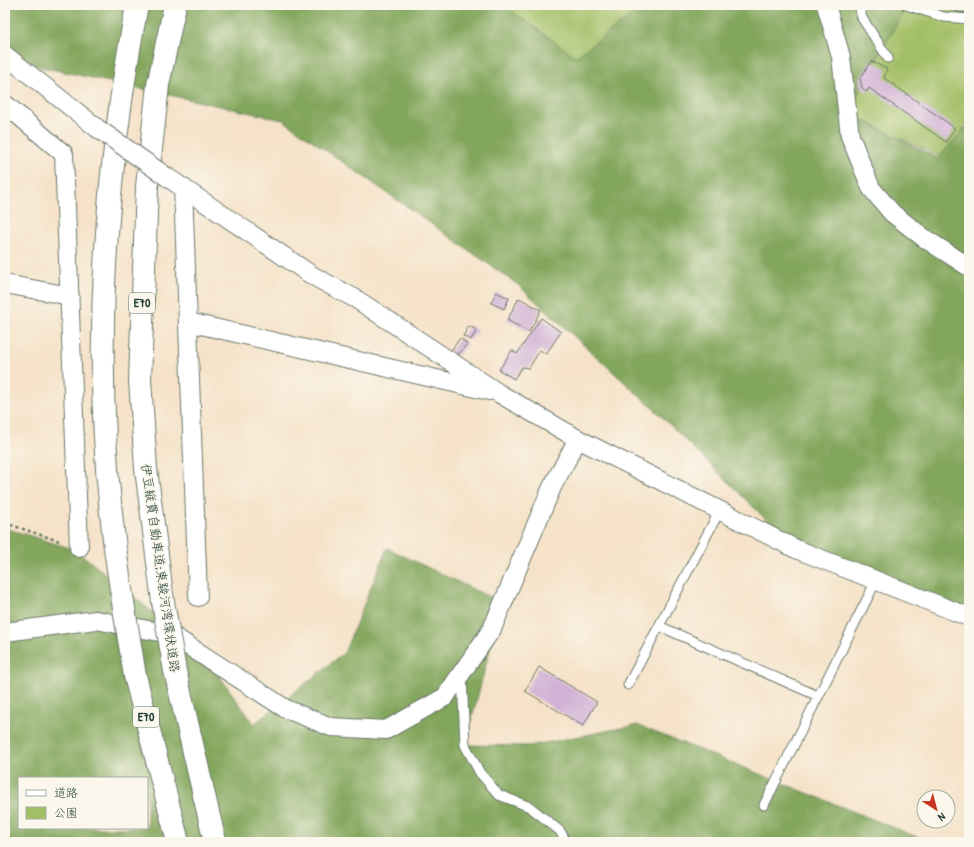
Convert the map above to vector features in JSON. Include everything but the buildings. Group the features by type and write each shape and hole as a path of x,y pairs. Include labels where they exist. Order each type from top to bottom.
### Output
{"highway":[{"name":"E70","path":"137,5 123,77 113,160 104,275 102,383 113,538 121,590 136,676 178,842"},
{"name":"伊豆縦貫自動車道;東駿河湾環状道路","path":"175,5 158,85 147,186 140,380 146,469 163,602 175,671 214,842"}],"street":[{"path":"826,5 841,57 850,136 871,188 892,213 924,238 969,267"},
{"path":"5,55 97,128 183,187 313,276 356,299 500,394 578,439 796,549 969,617"},
{"path":"6,107 64,154 79,548"},
{"path":"183,187 198,596"},
{"path":"5,284 70,296"},
{"path":"188,322 500,394"},
{"path":"5,632 96,620 170,634 286,709 331,728 386,730 444,697 492,629 552,487 578,439"}],"lane":[{"path":"859,5 862,18 888,58"},
{"path":"906,5 944,17 969,20"},
{"path":"628,685 720,510"},
{"path":"764,805 876,581"},
{"path":"659,626 818,696"},
{"path":"462,672 465,745 480,773 499,795 530,807 560,831 566,842"}],"path":[{"path":"5,523 79,548"}],"green space":[{"path":"5,5 503,5 576,57 646,5 907,5 847,113 938,158 967,126 969,120 969,610 796,549 656,411 517,284 283,120 37,66 5,44"},
{"path":"503,5 646,5 576,57"},
{"path":"907,5 969,5 969,111 952,162 847,113"},
{"path":"5,528 76,550 202,652 254,724 344,653 387,548 502,603 465,745 529,746 637,725 917,837 944,842 5,842"}]}
